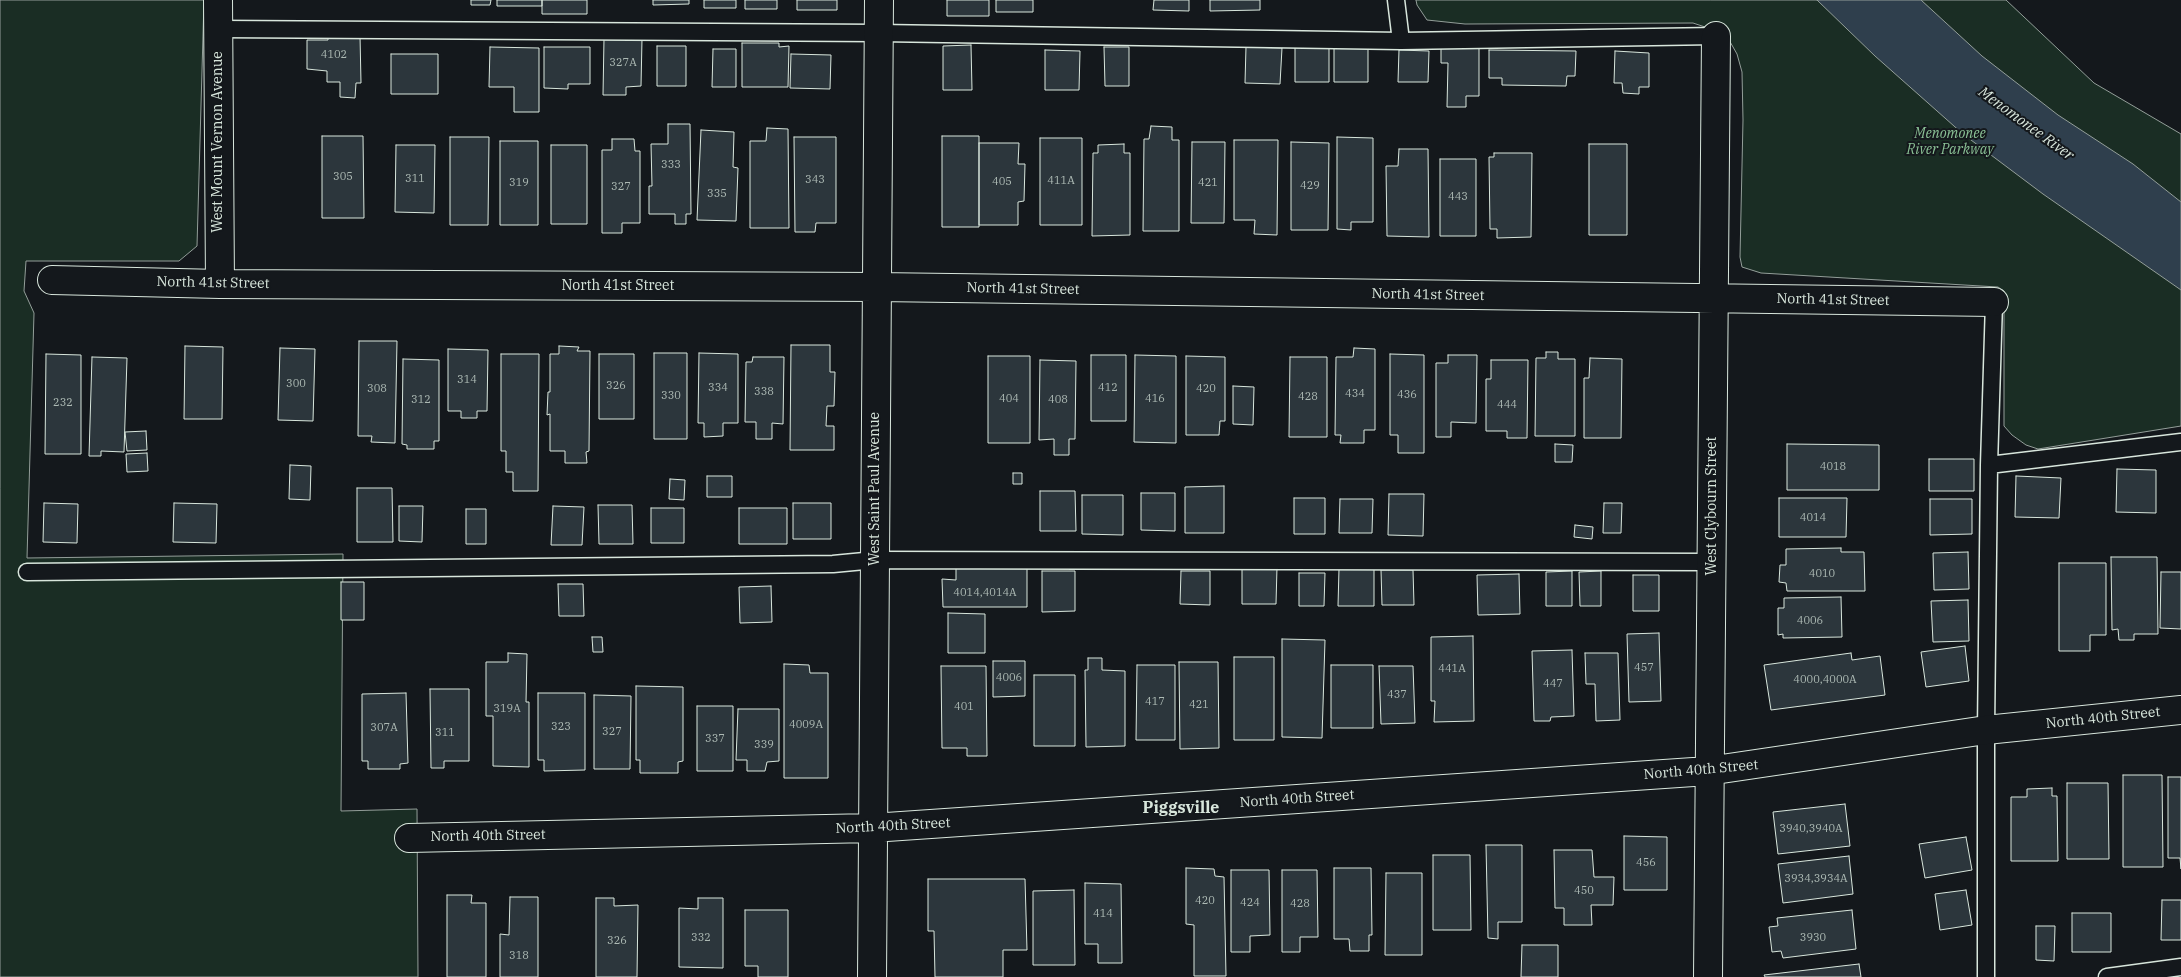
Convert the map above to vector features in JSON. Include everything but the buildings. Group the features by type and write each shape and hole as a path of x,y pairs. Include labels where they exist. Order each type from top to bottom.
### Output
{"street":[{"name":"West Mount Vernon Avenue","path":"218,0 220,284"},
{"name":"West Saint Paul Avenue","path":"872,977 879,0"},
{"name":"West Clybourn Street","path":"1708,977 1712,298 1716,36"},
{"name":"North 41st Street","path":"52,280 220,284 877,287 1994,302"},
{"name":"North 40th Street","path":"410,838 872,828 1708,771 1986,730 2181,710"}],"lane":[{"path":"1396,0 1401,41"},
{"path":"218,29 879,33 1401,41 1716,36"},
{"path":"1986,977 1989,465 1994,302"},
{"path":"1989,465 2181,442"},
{"path":"28,572 832,564 875,560 1711,562"},
{"path":"2107,977 2181,967"}],"green space":[{"path":"0,0 204,0 197,246 179,261 26,261 24,291 34,313 27,558 343,554 341,811 417,809 418,977 0,977"},
{"name":"Menomonee River Parkway","path":"1416,0 2006,0 2094,83 2181,134 2181,426 2038,449 2026,445 2012,435 2004,426 2004,291 1998,287 1761,273 1742,267 1740,257 1743,120 1742,72 1737,54 1729,40 1717,31 1693,23 1465,24 1427,20 1417,5"}],"water":[{"name":"Menomonee River","path":"1817,0 1921,0 1982,56 2058,115 2133,164 2181,202 2181,290 2043,194 1963,134 1875,56"}],"district":[{"name":"Piggsville","path":"1181,808"}]}
